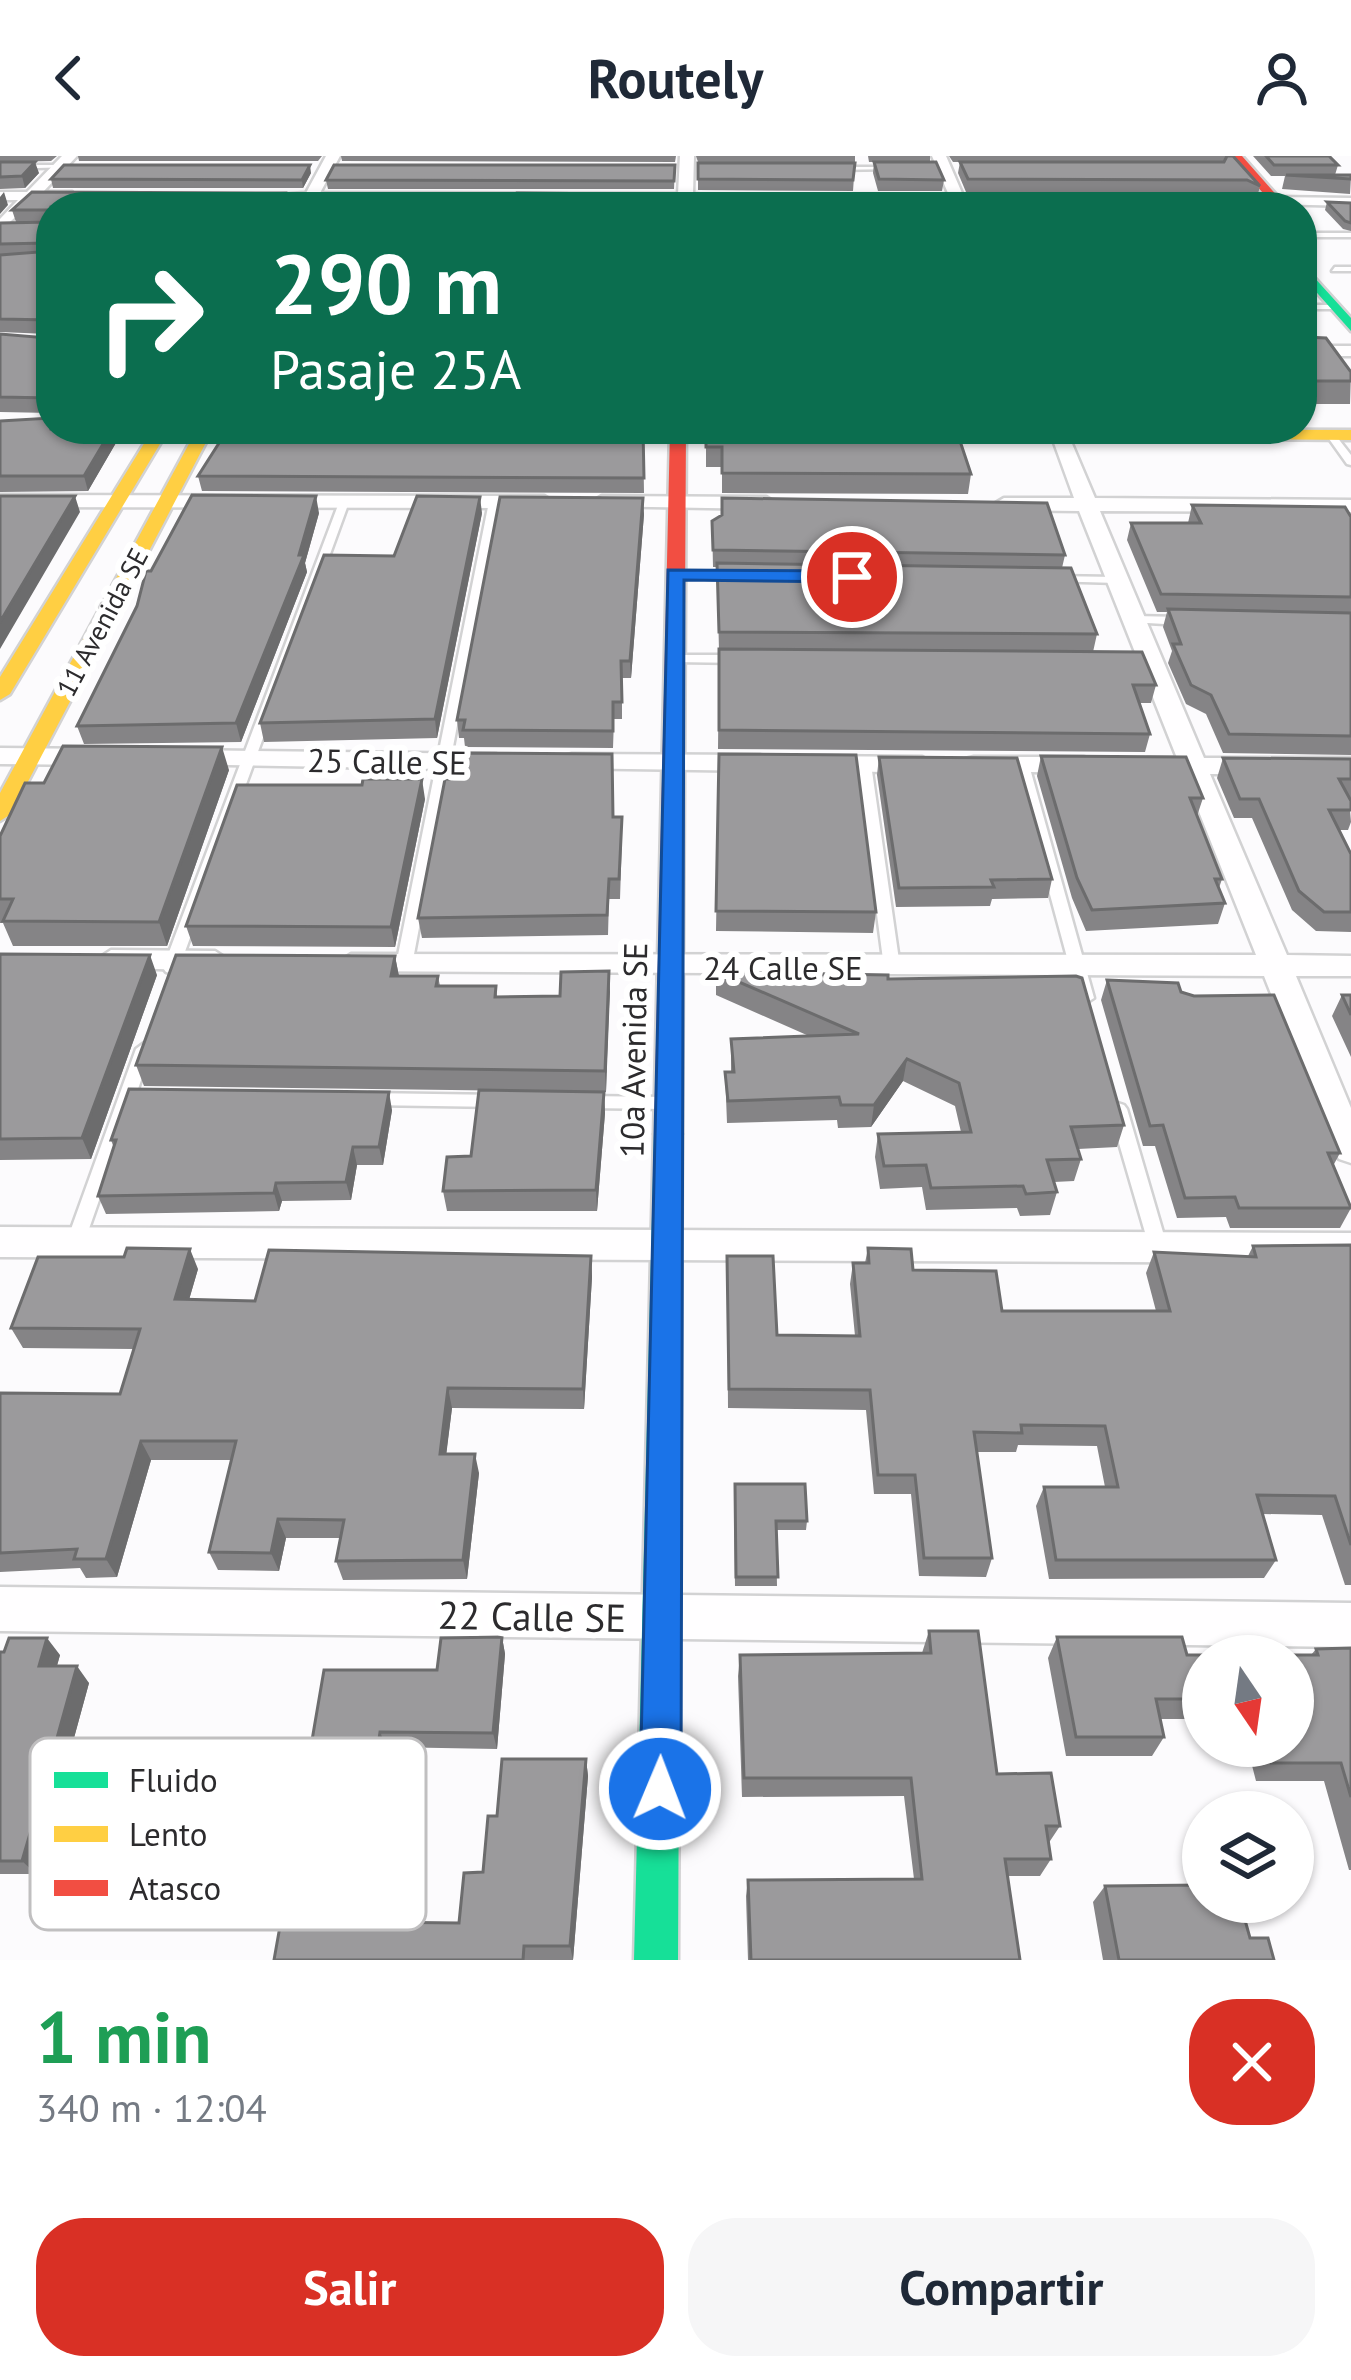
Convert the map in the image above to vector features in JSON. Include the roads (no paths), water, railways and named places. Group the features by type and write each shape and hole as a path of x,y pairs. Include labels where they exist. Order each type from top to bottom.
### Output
{"street":[{"path":"1207,156 1264,192"},
{"path":"1236,156 1267,192"},
{"path":"314,192 330,162"},
{"path":"686,192 687,162"},
{"path":"942,162 955,192"},
{"path":"0,228 70,163"},
{"path":"0,196 36,196"},
{"path":"1317,199 1351,202"},
{"path":"1317,252 1344,292"},
{"path":"1317,277 1344,292"},
{"path":"1317,351 1351,351"},
{"name":"11 Avenida SE","path":"0,694 152,444"},
{"name":"11 Avenida SE","path":"0,814 197,444"},
{"name":"10a Avenida SE","path":"656,1960 678,444"},
{"path":"1062,444 1134,620 1139,662 1193,766 1351,1150"},
{"path":"0,501 790,503"},
{"path":"973,504 1351,506"},
{"name":"25 Calle SE","path":"0,756 1351,766"},
{"path":"87,960 170,972 243,962"},
{"name":"24 Calle SE","path":"312,963 672,968 1351,965"},
{"path":"0,1242 1351,1248"},
{"name":"22 Calle SE","path":"0,1609 1351,1625"}],"lane":[{"path":"304,167 330,162 350,167"},
{"path":"662,168 687,162 710,168"},
{"path":"921,169 942,162 968,169"},
{"path":"0,166 70,163"},
{"path":"827,169 898,169"},
{"path":"0,228 17,229"},
{"path":"1317,234 1351,235"},
{"path":"1344,429 1351,461"},
{"path":"170,972 344,502"},
{"path":"404,964 494,502"},
{"path":"674,574 744,575"},
{"path":"1024,579 1118,580"},
{"path":"1134,620 1199,621"},
{"path":"677,659 748,659"},
{"path":"864,764 892,967"},
{"path":"1022,765 1089,1009"},
{"path":"75,1243 151,1028"},
{"path":"1114,1095 1158,1246"},
{"path":"128,1096 152,1096"},
{"path":"339,1099 527,1101"},
{"path":"574,1102 668,1103"}]}
